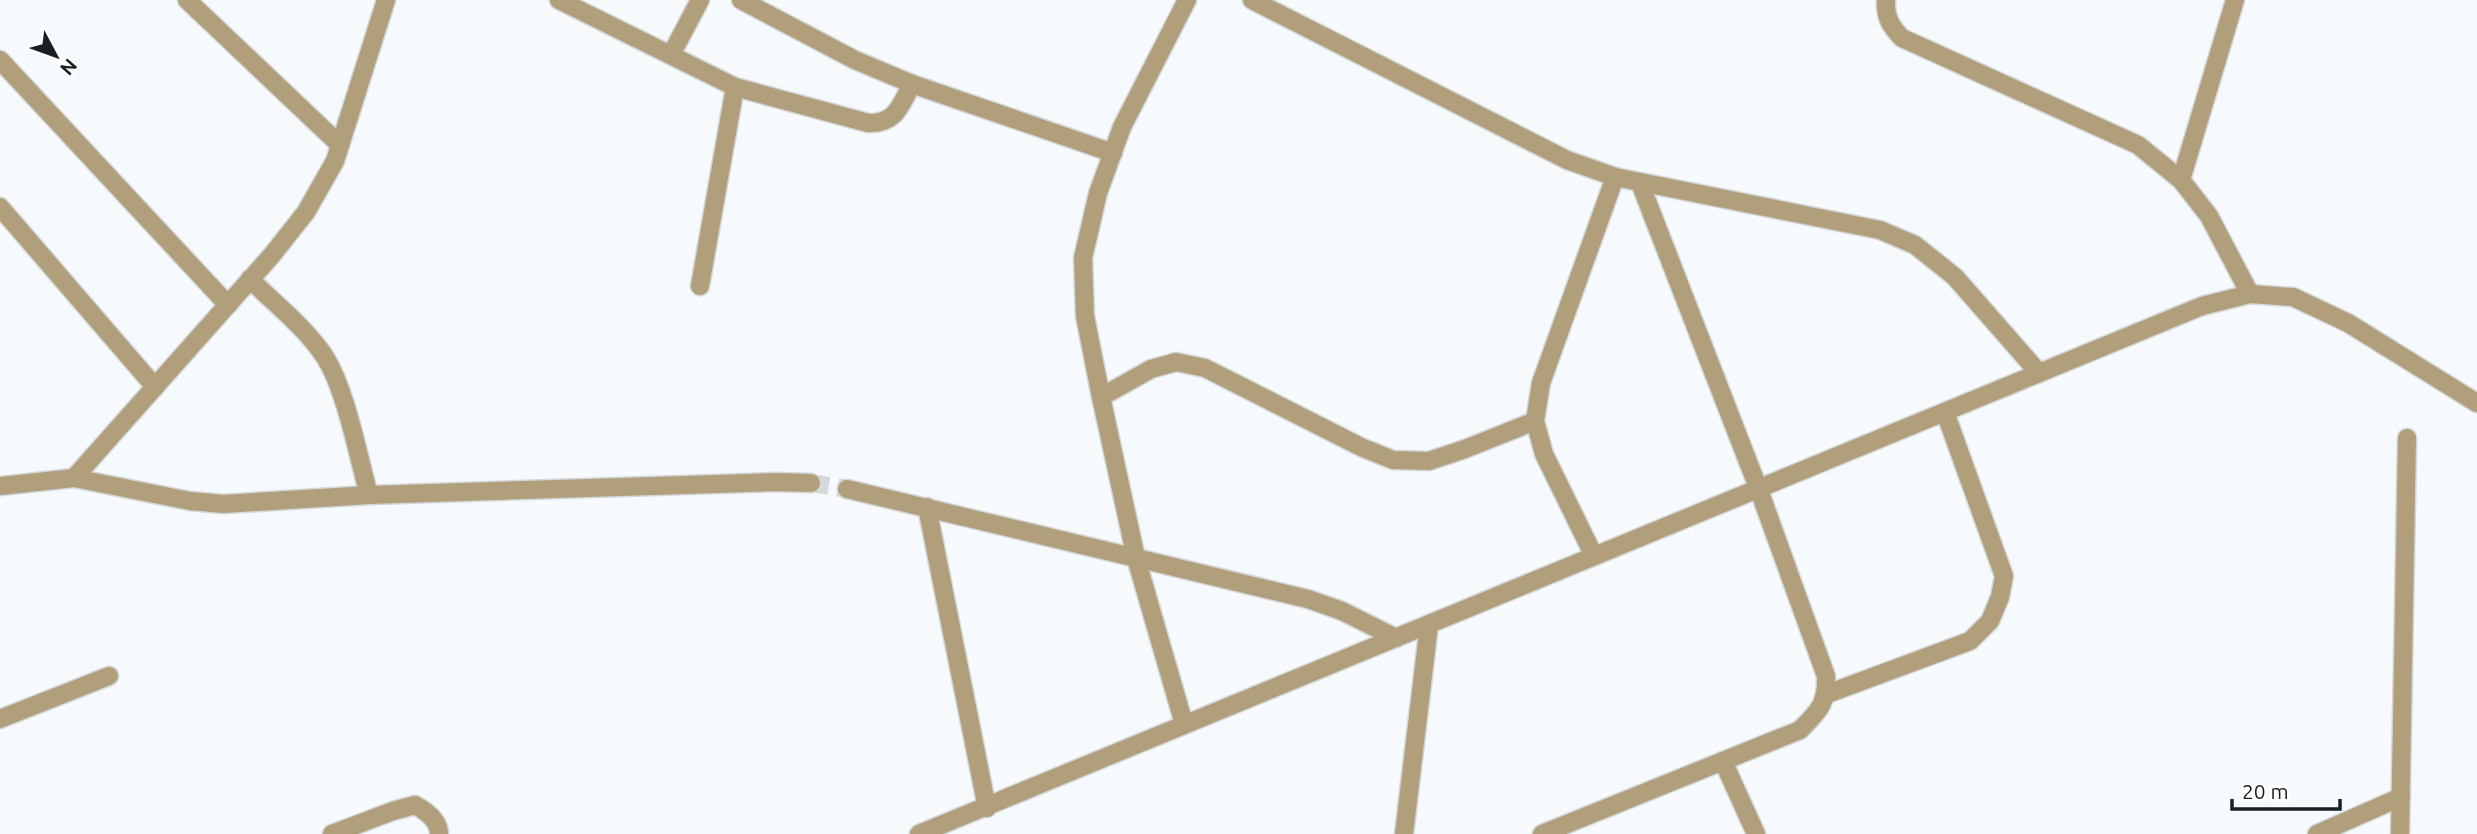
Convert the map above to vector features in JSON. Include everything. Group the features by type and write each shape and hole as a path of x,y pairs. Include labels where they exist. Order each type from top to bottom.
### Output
{"street":[{"path":"187,0 340,145"},
{"path":"74,478 228,305 306,212 335,161 386,0"},
{"path":"559,0 735,87 868,123 882,124 894,116 912,84"},
{"path":"671,55 699,0"},
{"path":"741,0 855,60 912,84 1113,153"},
{"path":"1184,724 1136,558 1101,397 1086,316 1083,258 1098,193 1122,127 1187,0"},
{"path":"1251,0 1567,159 1615,177 1880,230 1915,245 1955,277 2039,373"},
{"path":"1886,0 1885,12 1888,20 1902,38 2137,145 2181,180 2209,216 2250,294"},
{"path":"2181,180 2235,0"},
{"path":"0,60 228,305"},
{"path":"700,286 735,87"},
{"path":"1594,556 1544,454 1535,421 1541,383 1615,177"},
{"path":"1542,834 1800,730 1816,713 1827,694 1826,676 1759,490 1640,183"},
{"path":"0,207 155,387"},
{"path":"250,279 307,334 326,359 340,392 369,495"},
{"path":"919,834 2202,306 2250,294 2293,297 2348,323 2477,403"},
{"path":"1101,397 1151,369 1176,362 1205,368 1361,447 1393,460 1429,461 1535,421"},
{"path":"1827,694 1970,641 1990,621 2000,597 2004,576 1945,411"},
{"path":"2400,834 2407,438"},
{"path":"0,486 74,478 190,501 223,504 369,495 811,483"},
{"path":"848,489 1308,599 1342,611 1396,638"},
{"path":"927,507 987,808"},
{"path":"1404,834 1429,625"},
{"path":"0,719 110,676"},
{"path":"1723,761 1756,834"},
{"path":"2317,834 2401,797"},
{"path":"332,834 415,805 428,812 439,827 439,834"}],"tunnel":[{"path":"811,483 847,489"}]}
